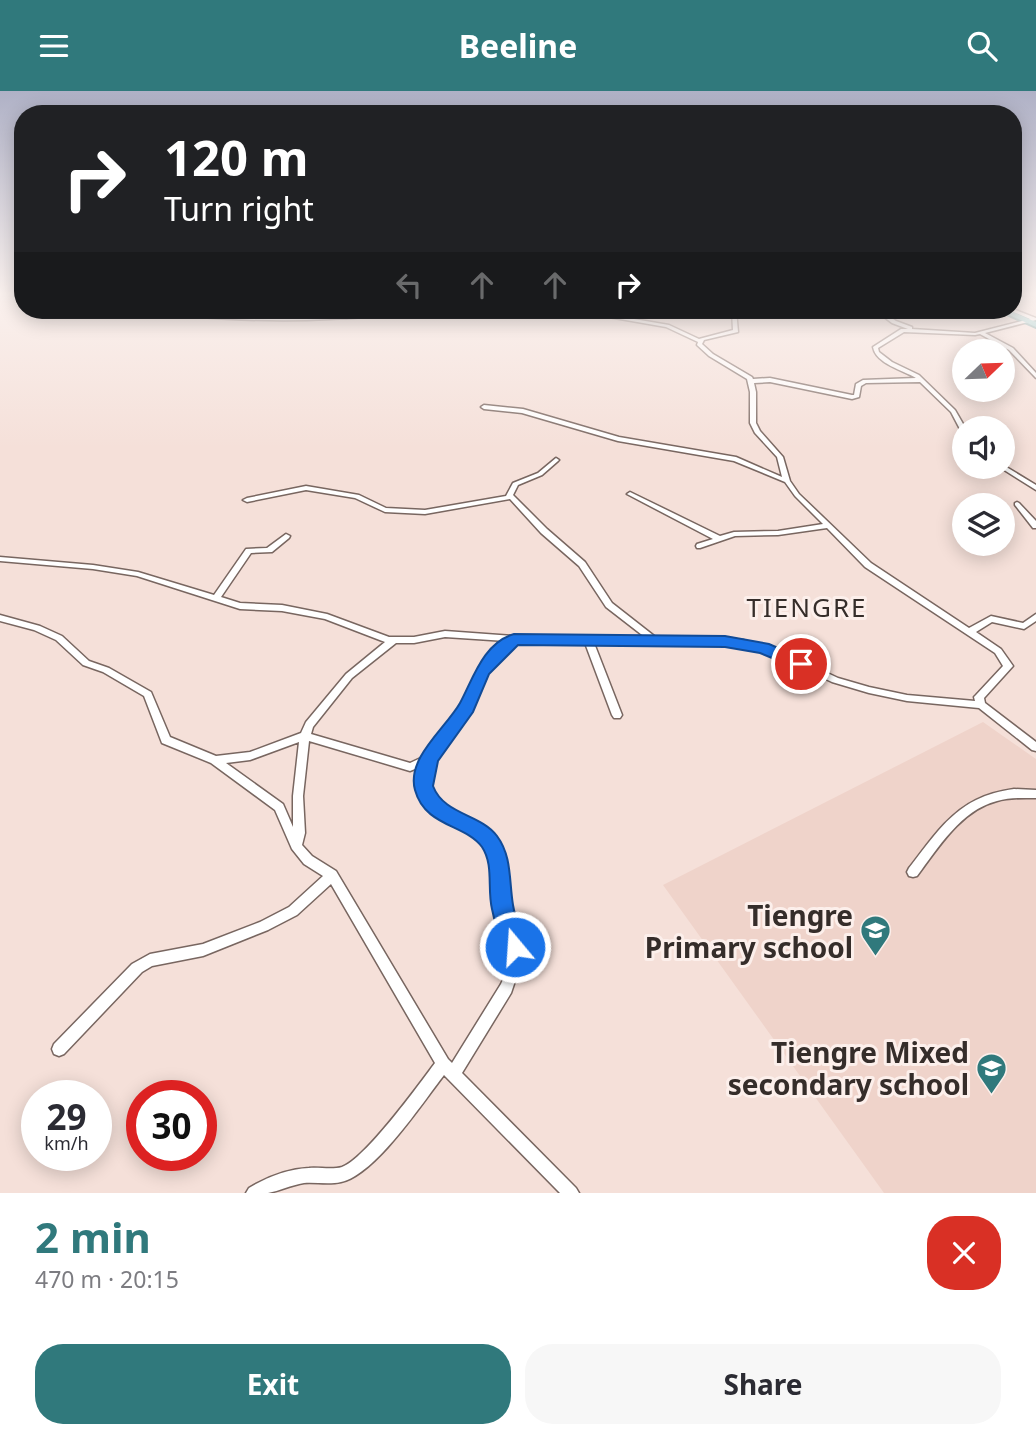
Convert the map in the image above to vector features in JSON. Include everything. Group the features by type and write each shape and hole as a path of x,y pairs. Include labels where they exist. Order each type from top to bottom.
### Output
{"street":[{"path":"701,345 704,350 743,373 751,381 753,423 757,432 780,457 787,481"},
{"path":"879,345 875,349 890,363 915,374 956,416"},
{"path":"1005,345 1036,376"},
{"path":"751,381 770,380 852,397 857,396 858,385 865,381 919,380"},
{"path":"484,407 523,411 618,439 736,459 787,481 867,565 998,650 1008,666 979,697 981,705"},
{"path":"509,496 515,484 540,474 556,460"},
{"path":"1015,475 1036,488"},
{"path":"247,500 306,488 357,496 385,510 425,512 509,496 516,499 544,531 582,564 609,605 655,641"},
{"path":"630,494 719,539"},
{"path":"1017,505 1036,526"},
{"path":"700,546 734,534 778,533 827,526"},
{"path":"216,600 249,551 269,550 286,536"},
{"path":"0,559 138,574 240,606 282,608 327,617 394,641 446,635 514,639 743,643 782,655 835,680 869,690 906,698 981,705 1036,747"},
{"path":"971,631 991,619 1024,626 1036,617"},
{"path":"0,618 37,628 59,638 86,663 106,670 144,692 150,698 166,740 215,760 279,807 296,846 308,860 332,876 448,1069 572,1193"},
{"path":"254,1193 280,1181 302,1176 346,1174 359,1165 448,1069 506,988 515,947 502,908 496,853 483,835 453,820 428,798 423,786 429,759 467,707 487,664 514,639"},
{"path":"296,846 299,833 298,796 305,736 309,725 349,676 394,641"},
{"path":"589,641 617,715"},
{"path":"215,760 250,757 305,736 410,767 429,759"},
{"path":"913,872 959,816 975,803 1014,792 1036,794"},
{"path":"59,1049 137,968 150,960 203,950 264,926 293,911 332,876"}],"shaded area":[{"name":"Tiengre Primary school","path":"983,722 1036,759 1036,1193 884,1193 663,885"}],"place":[{"name":"Tiengre Primary school","path":"876,958"},
{"name":"Tiengre Mixed secondary school","path":"992,1095"}],"district":[{"name":"TIENGRE","path":"807,607"}],"route":[{"path":"515,947 502,908 499,862 491,843 483,835 453,820 437,807 428,798 423,786 424,771 429,759 467,707 482,671 495,655 514,639 725,642 763,648 801,664"}]}
